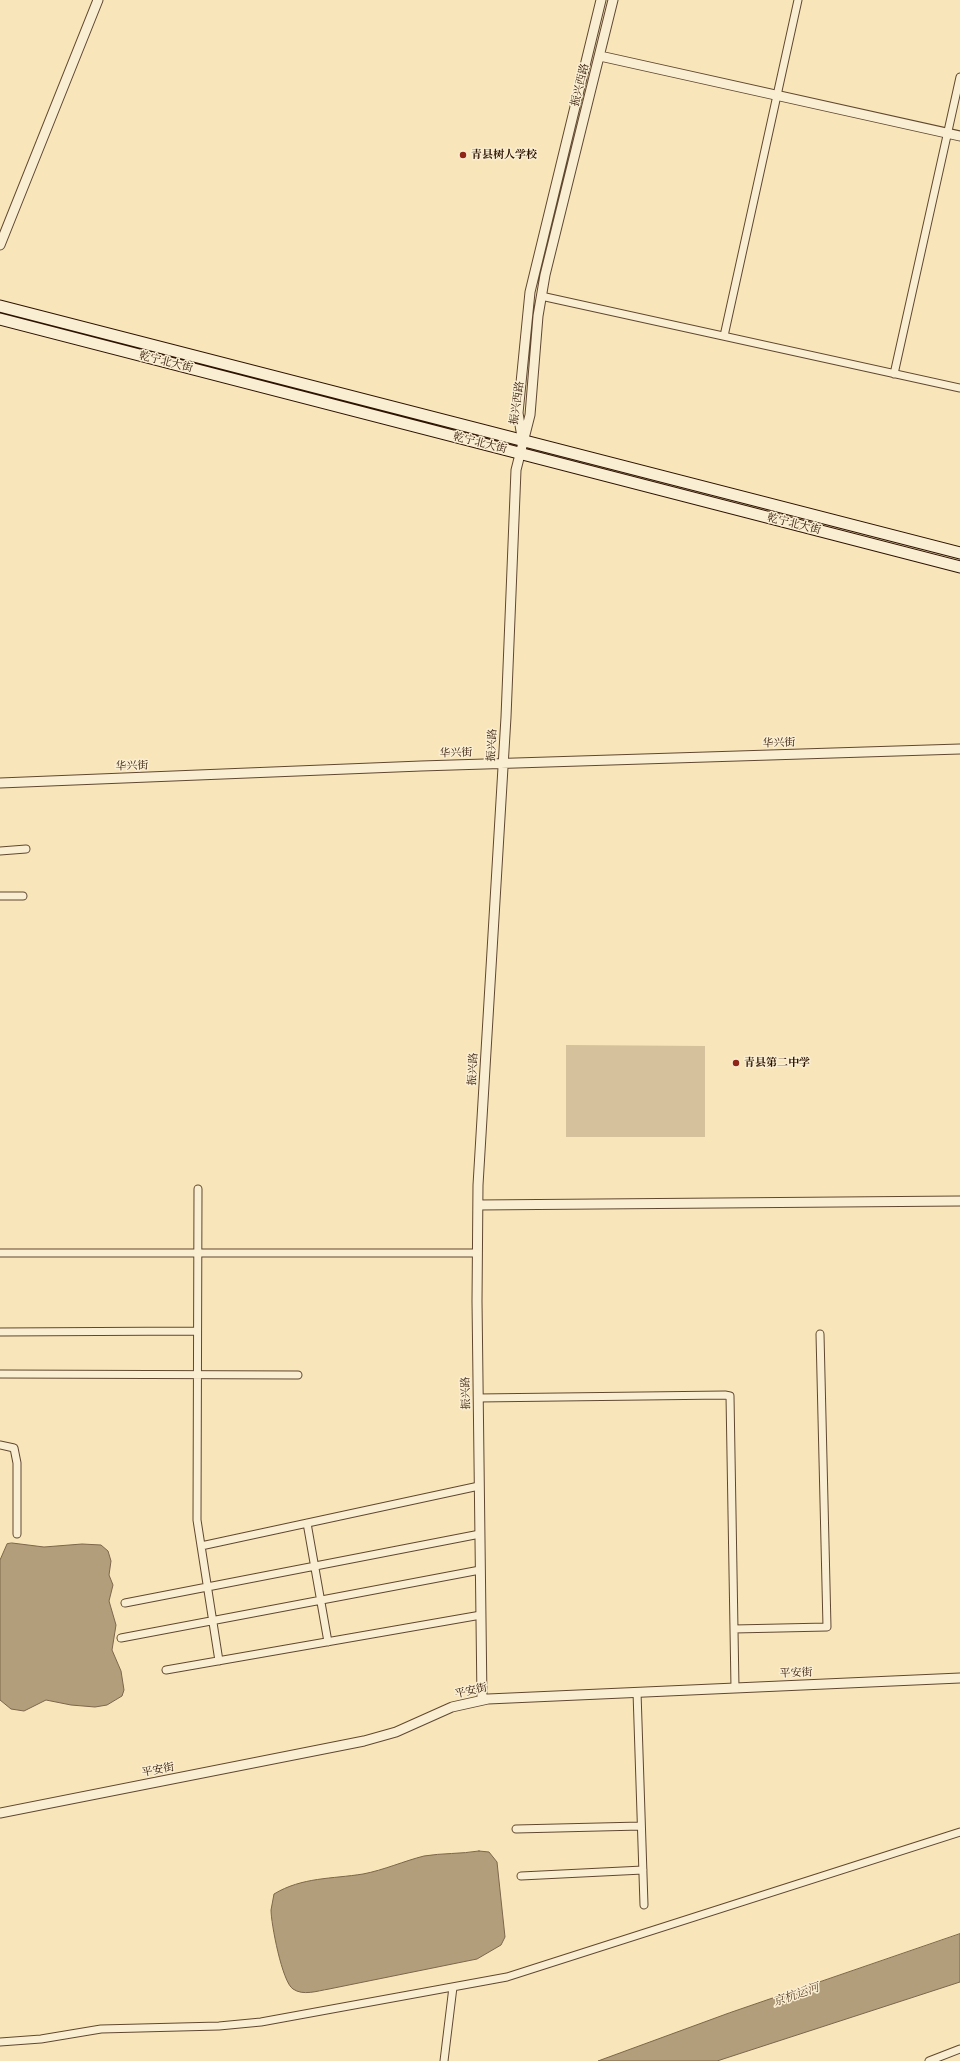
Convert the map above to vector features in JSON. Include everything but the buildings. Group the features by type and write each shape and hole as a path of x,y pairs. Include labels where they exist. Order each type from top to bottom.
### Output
{"main road":[{"name":"乾宁北大街","path":"0,306 960,553"},
{"name":"乾宁北大街","path":"0,319 960,567"}],"street":[{"path":"0,245 98,0"},
{"name":"振兴西路","path":"522,440 518,413 530,292 601,0"},
{"name":"振兴西路","path":"522,440 530,415 541,296 614,0"},
{"path":"724,336 798,0"},
{"path":"600,56 960,136"},
{"path":"894,374 960,77"},
{"path":"541,296 960,388"},
{"name":"振兴路","path":"482,1700 478,1398 478,1204 503,764 516,470 522,440"},
{"name":"华兴街","path":"0,783 960,749"},
{"path":"0,851 26,849"},
{"path":"0,896 23,896"},
{"path":"198,1189 197,1498 201,1546 220,1661"},
{"path":"478,1204 960,1201"},
{"path":"0,1253 477,1253"},
{"path":"0,1332 197,1331"},
{"path":"734,1630 826,1627 820,1334"},
{"path":"0,1374 197,1373 298,1375"},
{"path":"478,1398 725,1394 730,1396 735,1688"},
{"path":"0,1445 14,1448 17,1463 17,1534"},
{"path":"201,1546 479,1486"},
{"path":"307,1523 328,1642"},
{"path":"125,1603 480,1534"},
{"path":"120,1638 480,1570"},
{"path":"166,1670 481,1615"},
{"name":"平安街","path":"0,1813 364,1741 396,1732 452,1707 502,1697 960,1678"},
{"path":"637,1692 644,1905"},
{"path":"516,1829 641,1826"},
{"path":"0,2042 33,2040 101,2029 219,2026 261,2022 508,1977 960,1832"},
{"path":"521,1876 643,1870"},
{"path":"444,2061 453,1987"},
{"path":"930,2061 942,2054 960,2049"},
{"path":"936,2061 942,2054"}],"shaded area":[{"path":"566,1045 705,1046 705,1137 566,1137"}],"water":[{"path":"12,1543 44,1547 82,1544 101,1545 108,1551 111,1561 109,1575 113,1585 109,1601 116,1625 112,1650 121,1671 124,1690 122,1696 107,1705 95,1707 71,1705 46,1700 24,1711 11,1709 0,1700 0,1560 7,1544"},
{"path":"479,1851 489,1852 497,1862 505,1937 501,1945 477,1959 315,1992 306,1993 297,1991 289,1984 281,1964 273,1927 271,1910 274,1894 295,1884 363,1874 424,1856"},
{"name":"京杭运河","path":"960,1934 960,1982 717,2061 598,2061 729,2013"}],"place":[{"name":"青县树人学校","path":"463,155"},
{"name":"青县第二中学","path":"736,1063"}]}
